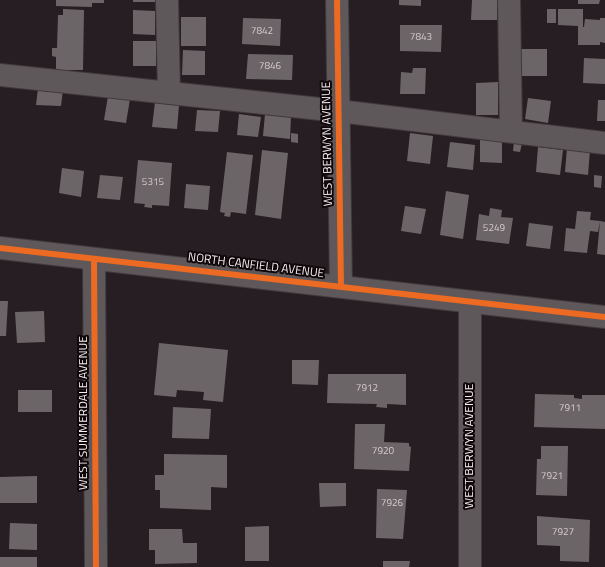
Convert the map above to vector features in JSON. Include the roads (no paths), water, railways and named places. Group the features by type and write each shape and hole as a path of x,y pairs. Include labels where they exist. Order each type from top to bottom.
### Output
{"street":[{"path":"167,0 169,93"},
{"name":"WEST BERWYN AVENUE","path":"337,0 341,287"},
{"path":"509,0 511,132"},
{"path":"0,75 339,111 605,143"},
{"name":"NORTH CANFIELD AVENUE","path":"0,248 605,317"},
{"name":"WEST SUMMERDALE AVENUE","path":"94,259 96,567"},
{"name":"WEST BERWYN AVENUE","path":"470,302 470,567"}]}
